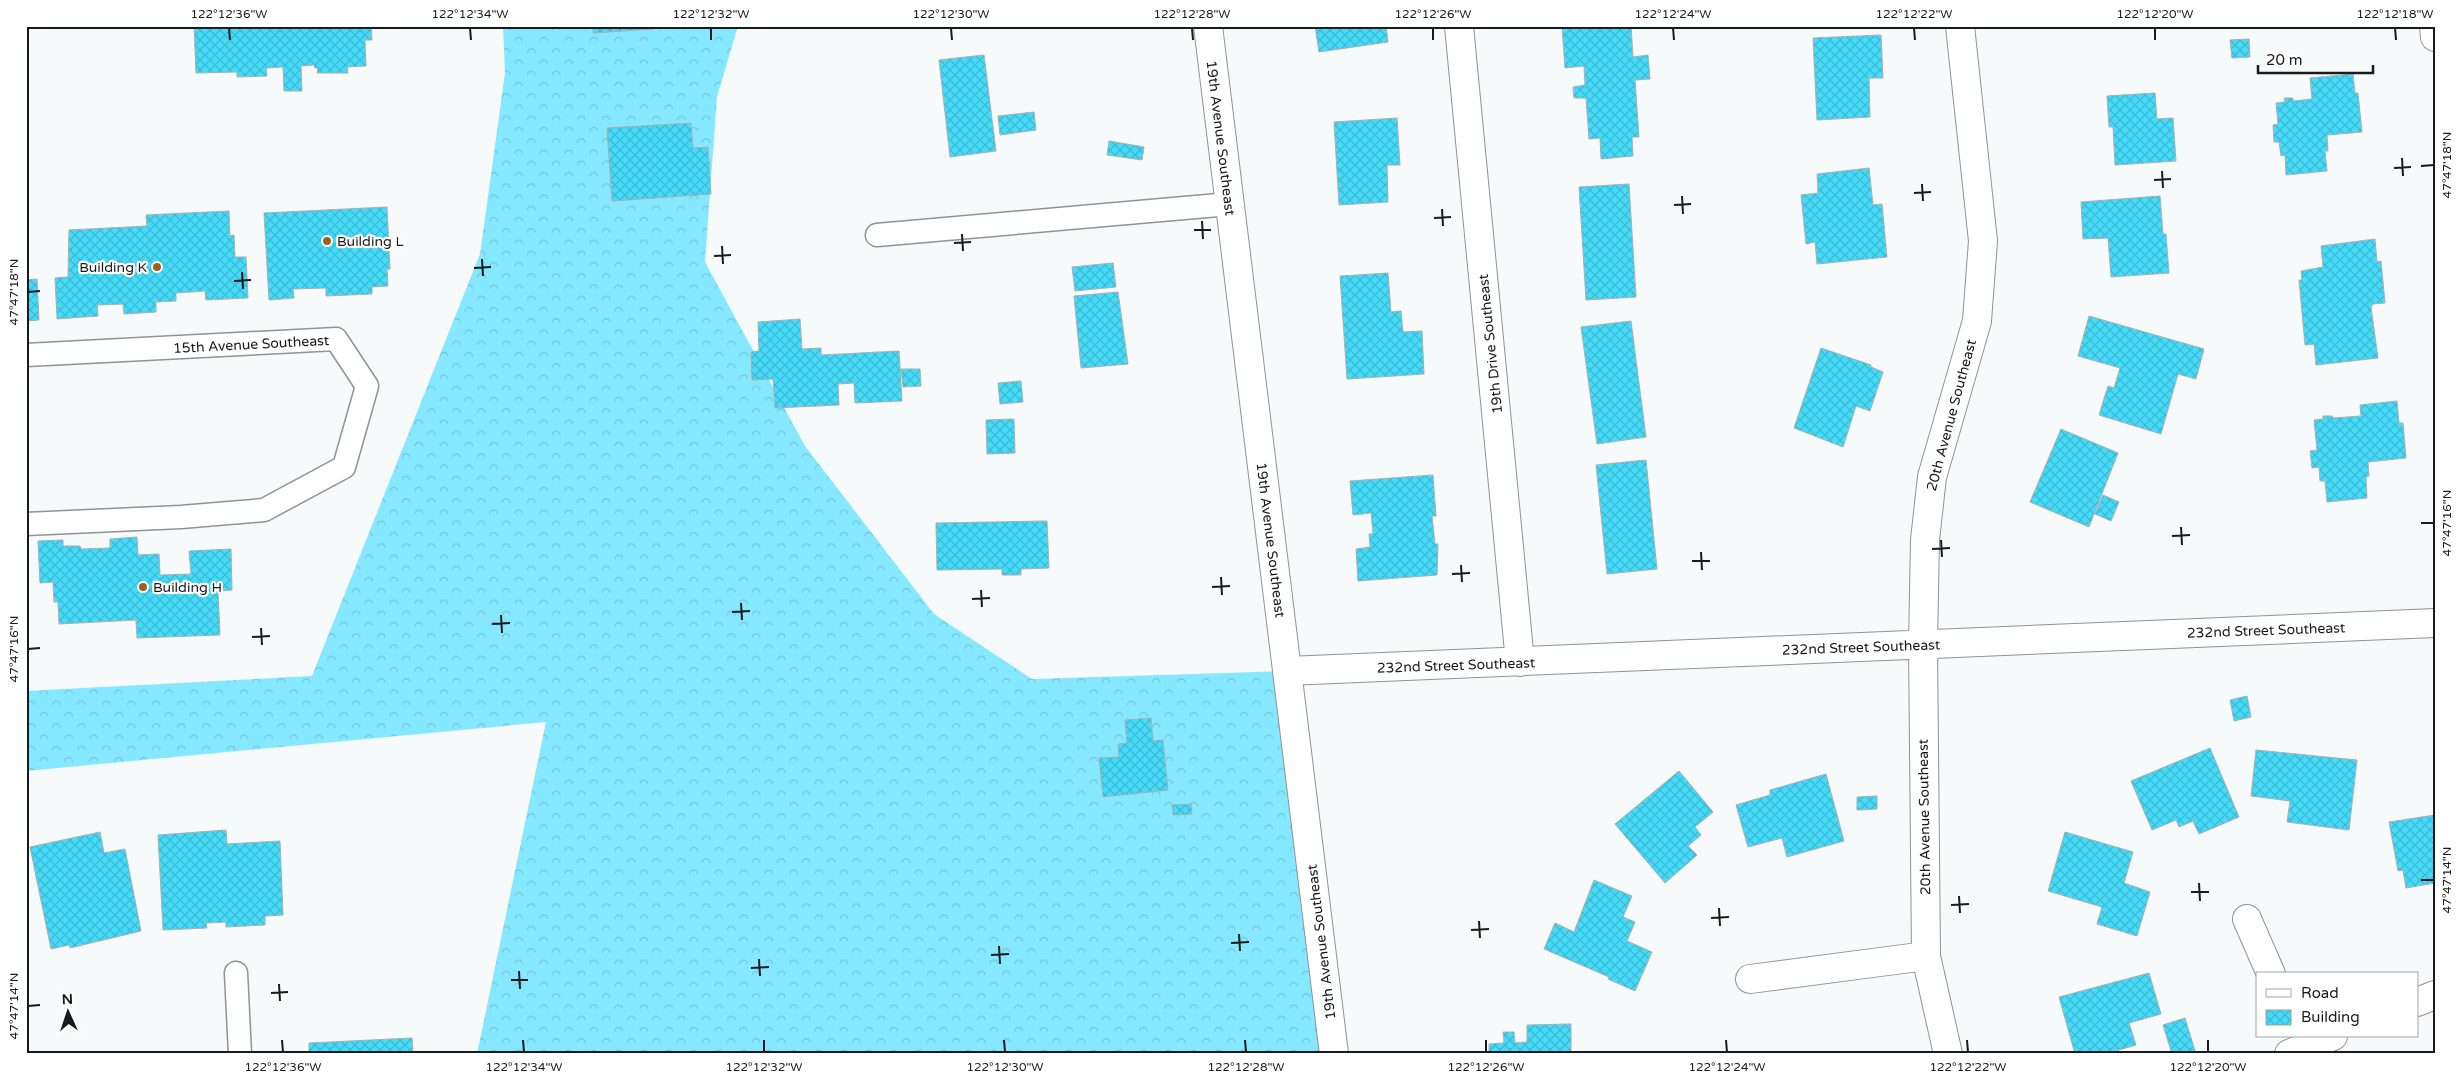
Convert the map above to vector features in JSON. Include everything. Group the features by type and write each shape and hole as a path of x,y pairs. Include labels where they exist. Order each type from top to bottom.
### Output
{"street":[{"name":"19th Avenue Southeast","path":"1208,26 1334,1054"},
{"name":"19th Drive Southeast","path":"1459,26 1520,662"},
{"name":"20th Avenue Southeast","path":"1948,1054 1926,956 1923,644 1925,540 1932,477 1977,321 1983,241 1960,26"},
{"path":"2434,26 2435,37"},
{"name":"232nd Street Southeast","path":"1288,671 2435,623"},
{"path":"2247,918 2270,972"},
{"path":"1750,979 1926,956"},
{"path":"2418,1002 2435,996"},
{"path":"2297,1046 2326,1038"}],"lane":[{"path":"877,235 1230,204"},
{"name":"15th Avenue Southeast","path":"26,356 336,339 367,386 344,467 264,510 181,517 26,524"},
{"path":"236,973 240,1054"}],"green space":[{"path":"503,26 738,26 717,97 705,262 805,446 934,614 1032,679 1287,671 1324,1054 477,1054 546,722 26,771 26,691 312,676 480,254 505,73"}],"building":[{"path":"194,26 371,26 372,40 365,40 366,66 347,67 348,73 317,73 318,68 315,68 314,65 301,66 302,91 284,91 283,67 266,68 267,76 237,77 237,72 196,73"},
{"path":"593,26 652,26 652,29 593,33"},
{"path":"1315,26 1386,26 1388,42 1319,52"},
{"path":"1631,26 1633,57 1648,55 1650,79 1635,80 1639,137 1632,137 1633,156 1601,159 1600,138 1589,139 1586,98 1574,98 1573,87 1585,85 1584,66 1565,68 1562,27"},
{"path":"1881,35 1883,78 1869,78 1870,117 1817,120 1813,38"},
{"path":"2249,39 2250,57 2232,58 2230,40"},
{"path":"984,55 996,151 950,157 939,60"},
{"path":"2353,74 2355,93 2358,93 2362,132 2327,135 2328,151 2325,151 2327,171 2286,175 2285,155 2281,156 2279,142 2274,142 2273,125 2278,124 2276,103 2285,102 2284,98 2293,98 2293,101 2312,99 2310,78"},
{"path":"2155,93 2157,119 2173,118 2176,161 2115,165 2113,127 2109,127 2107,96"},
{"path":"1034,112 1036,130 1000,135 998,116"},
{"path":"1397,118 1400,165 1387,165 1388,202 1339,205 1334,122"},
{"path":"691,123 693,148 708,147 711,194 612,201 607,128"},
{"path":"1109,141 1144,147 1142,160 1107,155"},
{"path":"1869,168 1873,205 1882,204 1887,257 1817,264 1815,242 1806,244 1801,195 1818,193 1817,174"},
{"path":"1629,184 1636,297 1586,300 1579,187"},
{"path":"2160,196 2163,234 2166,234 2169,273 2111,277 2108,238 2083,239 2081,202"},
{"name":"Building L","path":"387,207 390,269 387,269 388,286 372,287 372,294 326,296 326,288 293,289 294,298 269,300 264,213"},
{"name":"Building K","path":"229,211 230,236 234,235 235,257 246,257 248,298 206,300 205,291 176,293 176,301 156,302 156,312 124,314 123,304 97,305 98,316 57,319 55,278 68,277 69,230 147,226 146,215"},
{"path":"2375,239 2377,262 2381,261 2385,303 2373,304 2371,307 2378,358 2316,365 2314,344 2305,345 2299,280 2302,280 2301,271 2323,267 2321,246"},
{"path":"1113,263 1116,287 1075,291 1072,267"},
{"path":"1388,273 1391,312 1401,311 1403,332 1422,331 1424,374 1347,379 1340,276"},
{"path":"37,279 39,320 26,321 26,280"},
{"path":"1118,292 1128,364 1081,368 1074,296"},
{"path":"2089,316 2204,349 2196,379 2178,374 2161,434 2099,415 2108,386 2114,388 2120,368 2078,356"},
{"path":"800,319 802,349 821,348 821,355 899,351 902,401 855,403 854,383 838,384 839,405 775,408 773,379 752,380 751,352 759,351 758,322"},
{"path":"1631,321 1646,437 1597,444 1581,327"},
{"path":"1821,348 1871,365 1871,367 1883,372 1870,411 1856,406 1843,447 1794,428"},
{"path":"901,369 920,369 921,386 903,387"},
{"path":"1021,381 1023,402 1000,404 998,383"},
{"path":"2397,401 2399,423 2403,423 2406,458 2368,462 2369,476 2366,477 2367,498 2327,502 2325,481 2320,481 2319,467 2312,468 2310,451 2317,450 2314,420 2323,419 2323,416 2332,416 2333,418 2361,416 2360,405"},
{"path":"1014,419 1015,453 987,454 986,420"},
{"path":"2061,429 2118,453 2089,527 2030,502"},
{"path":"1646,460 1657,569 1607,574 1596,465"},
{"path":"1433,475 1436,516 1432,516 1435,544 1438,544 1437,575 1358,581 1356,549 1370,547 1369,534 1373,534 1371,513 1353,515 1350,481"},
{"path":"2103,495 2119,502 2111,521 2095,514"},
{"path":"1047,521 1049,568 1021,569 1021,575 1002,575 1002,569 937,570 936,523"},
{"name":"Building H","path":"137,537 138,555 159,554 160,575 191,574 189,551 231,549 232,590 218,591 220,635 137,638 136,620 59,624 58,602 54,602 53,582 40,583 38,541 63,540 63,546 80,546 81,549 110,548 110,539"},
{"path":"2247,696 2251,717 2234,721 2230,700"},
{"path":"1151,718 1153,741 1163,740 1168,790 1103,797 1099,758 1119,757 1118,744 1127,743 1125,720"},
{"path":"2210,748 2239,817 2199,834 2193,821 2179,827 2176,820 2152,830 2131,781"},
{"path":"2256,750 2357,760 2349,830 2287,822 2290,801 2251,796"},
{"path":"1679,771 1713,812 1695,827 1701,835 1688,846 1697,855 1665,883 1615,824"},
{"path":"1826,774 1844,841 1787,857 1782,838 1748,847 1736,805 1770,795 1770,790"},
{"path":"1877,796 1877,809 1857,810 1857,797"},
{"path":"1191,804 1192,814 1173,815 1172,805"},
{"path":"2435,815 2435,883 2406,888 2403,870 2398,871 2389,822"},
{"path":"226,830 227,844 280,841 283,915 265,916 265,925 226,927 226,922 206,923 207,928 163,930 158,835"},
{"path":"100,832 104,853 125,849 141,931 70,948 69,945 51,949 30,847"},
{"path":"2065,832 2133,852 2124,883 2150,892 2137,936 2097,924 2102,907 2048,891"},
{"path":"1594,880 1632,896 1623,917 1635,922 1627,941 1652,952 1635,991 1608,979 1609,977 1544,949 1555,923 1574,932"},
{"path":"2149,973 2161,1014 2129,1023 2136,1045 2105,1054 2075,1054 2059,997"},
{"path":"2185,1018 2196,1054 2172,1054 2163,1025"},
{"path":"1571,1024 1571,1054 1489,1054 1489,1044 1504,1043 1503,1032 1514,1032 1515,1043 1527,1042 1527,1025"},
{"path":"412,1038 413,1054 309,1054 309,1043"}],"place":[{"name":"Building L","path":"327,241"},
{"name":"Building K","path":"157,267"},
{"name":"Building H","path":"143,587"}]}
